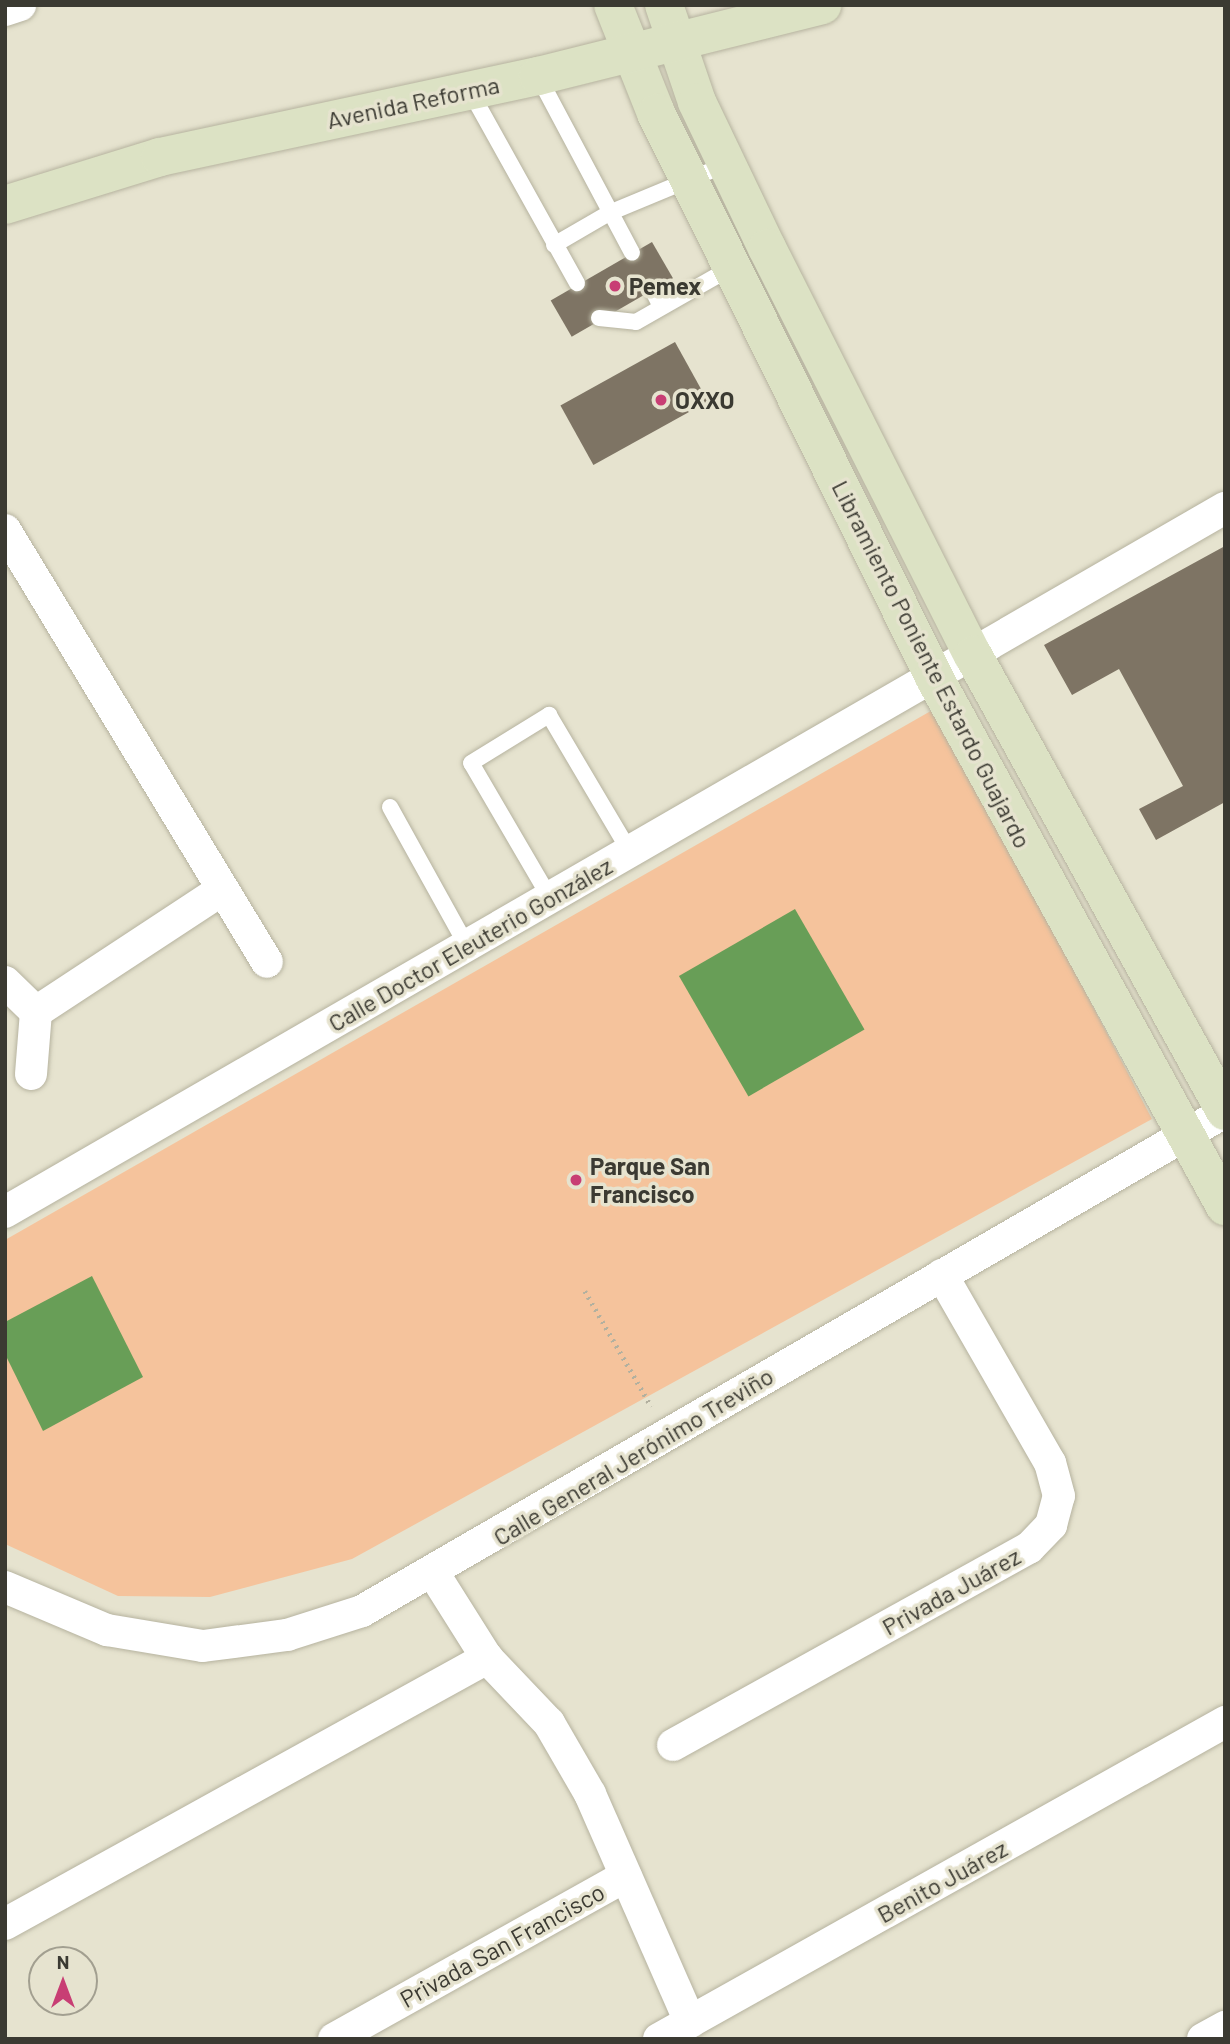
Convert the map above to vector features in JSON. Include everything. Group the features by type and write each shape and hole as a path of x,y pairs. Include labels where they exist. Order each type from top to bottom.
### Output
{"street":[{"path":"5,10 20,5"},
{"name":"Libramiento Poniente Estardo Guajardo","path":"613,5 630,54 656,113 934,677 1184,1136 1225,1206"},
{"name":"Libramiento Poniente Estardo Guajardo","path":"664,5 697,102 766,248 973,655 1225,1112"},
{"name":"Avenida Reforma","path":"5,205 160,157 538,76 822,5"},
{"path":"973,655 1225,508"},
{"path":"5,530 220,891 267,962"},
{"name":"Calle Doctor Eleuterio González","path":"5,1212 973,655"},
{"path":"36,1013 220,891"},
{"path":"5,982 36,1013 31,1074"},
{"name":"Calle General Jerónimo Treviño","path":"5,1587 107,1630 203,1646 299,1631 362,1611 434,1574 664,1436 1225,1112"},
{"name":"Privada Juárez","path":"673,1745 1029,1548 1051,1525 1059,1496 1050,1463 942,1275"},
{"name":"Privada San Francisco","path":"334,2039 626,1875 590,1794 549,1723 487,1658 434,1574"},
{"path":"5,1924 487,1658"},
{"name":"Benito Juárez","path":"659,2039 1225,1723"},
{"path":"626,1875 690,2022"},
{"path":"1203,2039 1225,2027"}],"lane":[{"path":"538,76 632,253"},
{"path":"470,91 577,283"},
{"path":"554,245 609,213 725,164"},
{"path":"599,318 636,322 766,248"},
{"path":"652,289 661,307"},
{"path":"550,898 471,763 549,716 630,852"},
{"path":"390,807 467,946"}],"path":[{"path":"585,1291 632,1368 664,1436"}],"shaded area":[{"name":"Parque San Francisco","path":"936,708 1152,1119 352,1559 210,1597 118,1596 5,1544 5,1240"},
{"path":"795,909 864,1029 748,1096 679,976"},
{"path":"92,1276 143,1377 43,1431 5,1354 5,1322"}],"building":[{"name":"Pemex","path":"652,242 673,278 572,337 551,300"},
{"path":"675,342 708,401 593,465 560,406"},
{"path":"1225,546 1225,802 1156,840 1139,809 1183,786 1119,669 1072,695 1044,645"}],"place":[{"name":"Pemex","path":"615,286"},
{"name":"OXXO","path":"661,400"},
{"name":"Parque San Francisco","path":"576,1180"}]}
